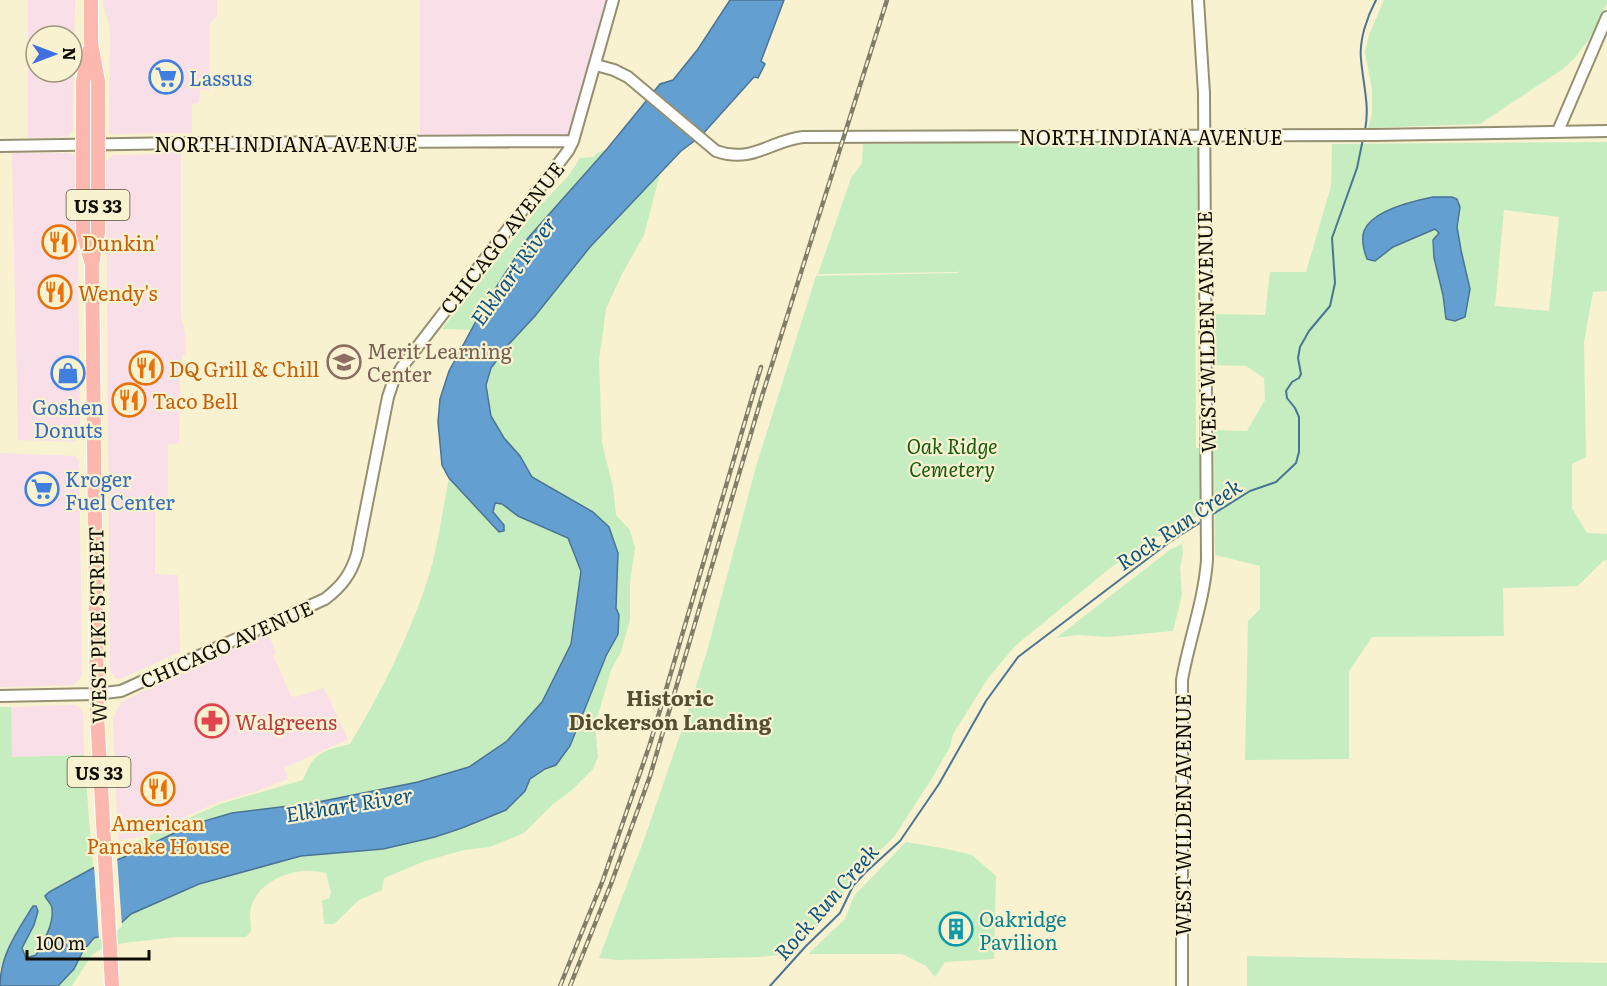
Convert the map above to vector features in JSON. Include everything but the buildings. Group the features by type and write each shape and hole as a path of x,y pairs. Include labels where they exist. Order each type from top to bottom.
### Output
{"highway":[{"name":"WEST PIKE STREET","path":"91,0 91,43 98,81 98,233 92,264 96,694 112,986"},
{"name":"WEST PIKE STREET","path":"91,43 83,81 83,232 92,264"}],"street":[{"name":"CHICAGO AVENUE","path":"0,696 96,694 121,691 317,603 338,589 347,578 357,554 388,397 393,382 429,330 561,160 573,141 613,0"},
{"name":"WEST WILDEN AVENUE","path":"1182,986 1181,688 1187,652 1205,582 1207,533 1203,93 1198,0"},
{"path":"1558,131 1607,17"},
{"name":"NORTH INDIANA AVENUE","path":"596,64 622,74 719,153 734,154 760,152 789,140 804,137 1373,135 1607,131"},
{"name":"NORTH INDIANA AVENUE","path":"0,146 573,141"}],"shaded area":[{"path":"28,0 75,0 75,24 28,24"},
{"path":"104,0 217,0 217,16 210,23 209,90 200,90 199,103 192,104 192,133 109,134 110,28"},
{"path":"420,0 613,0 573,141 420,142"},
{"path":"28,84 74,84 73,130 67,137 28,138"},
{"path":"181,150 181,317 185,332 186,355 182,355 183,369 180,369 179,443 168,444 168,505 155,506 155,574 178,575 180,652 120,679 110,671 106,162 113,155 158,154 162,151"},
{"path":"12,153 68,153 74,155 77,161 80,434 79,439 72,442 18,440"},
{"path":"0,453 75,456 79,460 82,674 73,685 0,687"},
{"path":"267,631 276,653 273,655 291,696 295,697 324,688 348,739 284,768 288,779 216,803 141,837 118,840 113,718 121,702"},
{"path":"74,705 79,707 83,714 84,755 11,757 11,707"}],"green space":[{"path":"1384,0 1607,0 1607,3 1593,34 1575,58 1563,69 1480,124 1368,128 1372,114 1372,90 1365,52 1369,35"},
{"name":"Oak Ridge Cemetery","path":"1193,140 1199,147 1199,239 1195,239 1196,448 1201,448 1202,503 1201,507 1196,507 1196,517 1148,542 1109,569 1015,646 989,677 953,734 950,747 931,780 894,837 855,875 844,889 838,903 793,953 760,957 616,960 599,958 645,837 689,709 707,651 757,463 816,276 958,273 961,269 958,272 818,274 851,178 862,163 863,144"},
{"path":"1607,142 1607,291 1593,292 1584,342 1586,457 1572,464 1572,508 1587,533 1607,534 1607,560 1603,561 1578,586 1503,588 1504,636 1372,637 1349,671 1349,759 1245,760 1248,621 1260,609 1260,566 1215,555 1214,430 1247,431 1265,400 1264,378 1246,366 1212,365 1212,314 1265,315 1270,272 1306,272 1331,186 1332,144","holes":["1460,207 1457,227 1466,269 1446,319 1434,258 1433,240 1439,232 1434,228 1393,247","1504,210 1559,217 1549,311 1495,306"]},
{"path":"607,149 528,238 471,330 442,329 539,207 569,175 580,158 593,157"},
{"path":"660,174 644,235 606,309 599,360 602,443 613,487 616,515 630,530 635,548 630,582 630,620 621,652 611,670 595,726 598,757 593,769 524,833 490,847 464,850 425,861 384,878 382,890 359,900 334,924 324,924 322,901 329,898 331,893 326,873 304,871 293,873 272,881 256,897 250,910 251,931 246,937 176,937 110,946 91,956 72,986 58,986 74,969 83,951 94,938 109,934 131,914 199,884 301,856 383,849 525,791 536,774 554,766 565,753 618,632 619,621 609,527 593,512 532,477 520,456 504,438 492,416 486,385 491,368 509,344 535,316 590,247"},
{"path":"449,478 498,532 493,512 494,503 501,504 518,516 568,538 581,571 571,644 542,702 507,741 469,767 418,782 313,803 232,813 191,825 118,859 118,851 121,848 220,804 303,780 311,763 320,754 350,744 393,665 420,603 434,556"},
{"path":"1182,544 1183,554 1180,568 1182,595 1173,631 1108,637 1078,635 1056,638 1171,549"},
{"path":"0,707 11,707 12,757 84,755 93,868 45,896 52,907 52,915 47,933 36,955 25,958 22,949 34,925 12,938 0,969"},
{"path":"906,842 972,855 996,876 994,959 945,962 935,977 926,966 902,954 808,954 845,919 854,896"},
{"path":"1247,956 1607,963 1607,986 1247,986"}],"water":[{"name":"Elkhart River","path":"730,0 784,0 761,61 765,64 758,78 754,77 701,136 681,151 590,247 535,316 509,344 491,368 486,385 491,416 532,477 593,512 609,527 618,553 616,608 619,615 618,634 606,656 570,746 556,765 530,779 525,791 506,810 462,828 383,849 301,856 199,884 131,914 109,934 94,938 83,951 74,969 58,986 0,986 6,954 33,906 36,906 38,911 34,925 22,948 26,958 36,955 50,927 52,907 45,896 93,868 122,858 191,825 232,813 313,803 418,782 469,767 507,741 542,702 571,644 581,571 568,538 518,516 502,504 495,503 493,512 504,525 504,531 499,532 449,478 442,465 438,422 440,399 449,371 486,303 528,238 607,149 660,84 673,80 698,49"},
{"path":"1433,197 1452,197 1457,199 1460,207 1457,227 1470,289 1465,317 1455,321 1446,319 1434,258 1433,240 1439,233 1435,229 1393,247 1375,261 1367,259 1363,245 1364,231 1375,217 1394,208"}],"pier":[{"path":"117,857 122,926 111,937 99,940 94,865"}],"waterway":[{"name":"Rock Run Creek","path":"1365,130 1366,104 1361,44 1376,0"},
{"name":"Rock Run Creek","path":"1210,516 1250,491 1276,482 1296,463 1299,452 1299,417 1287,398 1286,391 1301,374 1298,358 1300,347 1309,331 1330,306 1335,283 1332,238 1357,168 1363,139"},
{"name":"Rock Run Creek","path":"770,986 840,913 853,886 900,841 939,784 986,701 1018,657 1171,541 1203,521"}],"railway":[{"path":"570,986 611,884 650,776 762,396 887,0"},
{"path":"560,986 603,880 650,744 761,367"}],"place":[{"name":"Lassus","path":"166,77"},
{"name":"Dunkin'","path":"59,242"},
{"name":"Wendy's","path":"55,292"},
{"name":"Merit Learning Center","path":"344,362"},
{"name":"DQ Grill & Chill","path":"146,368"},
{"name":"Goshen Donuts","path":"68,373"},
{"name":"Taco Bell","path":"129,400"},
{"name":"Kroger Fuel Center","path":"42,489"},
{"name":"Walgreens","path":"212,721"},
{"name":"American Pancake House","path":"158,789"},
{"name":"Oakridge Pavilion","path":"956,929"}],"district":[{"name":"Historic Dickerson Landing","path":"670,708"}]}
